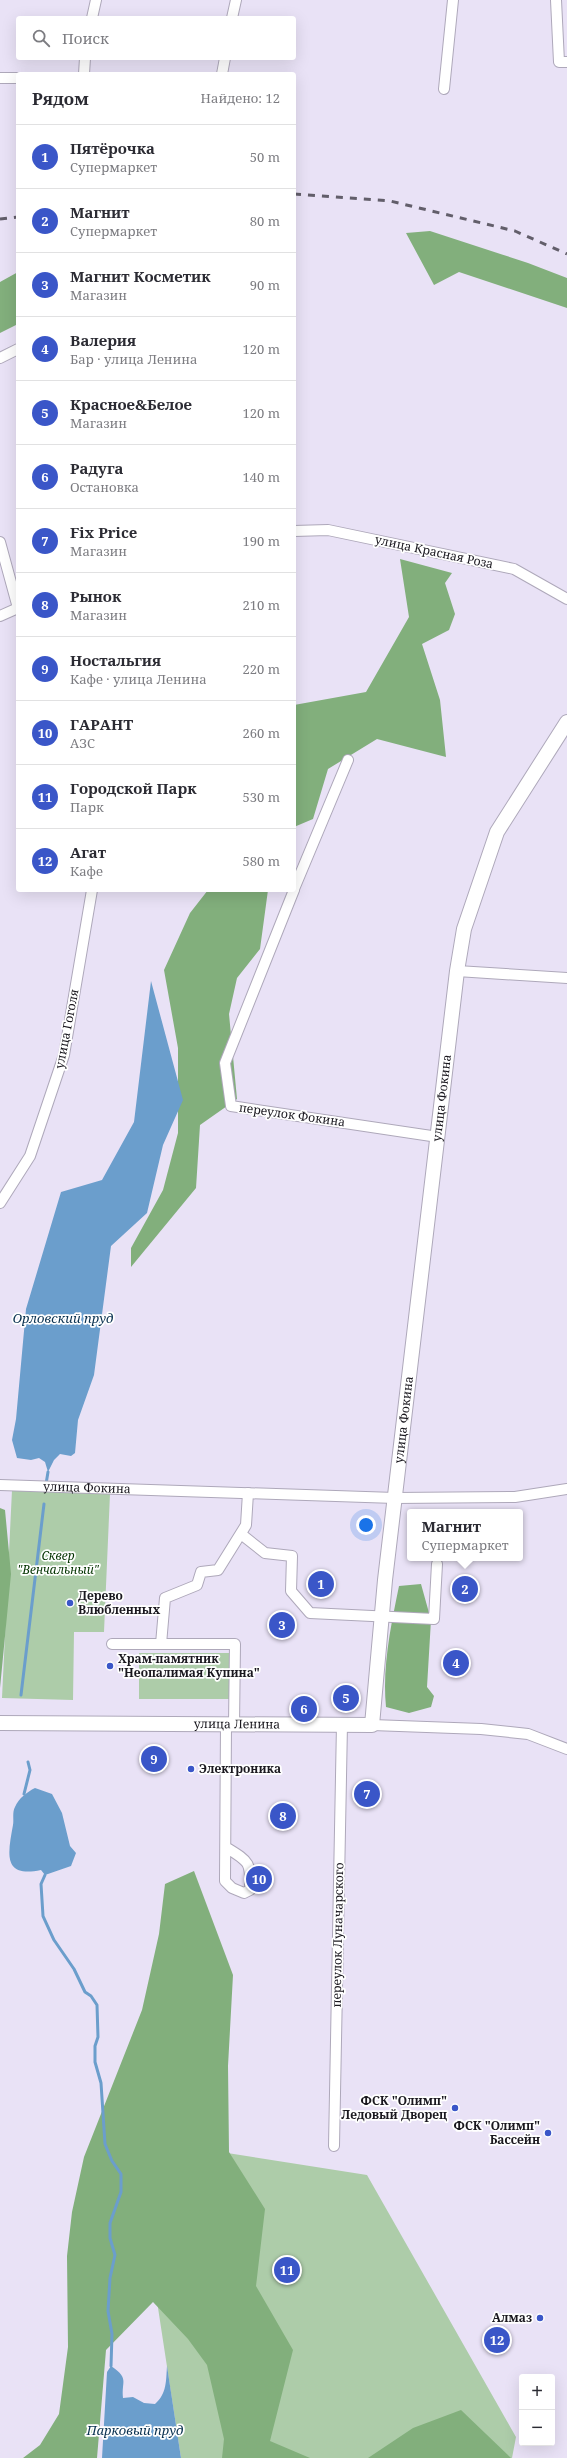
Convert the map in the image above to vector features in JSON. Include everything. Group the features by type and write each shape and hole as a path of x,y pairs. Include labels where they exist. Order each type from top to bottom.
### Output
{"main road":[{"name":"улица Фокина","path":"372,1725 382,1618 457,971 464,929 497,832 567,722"},
{"name":"улица Ленина","path":"4,1724 372,1725"}],"street":[{"path":"92,16 96,0"},
{"path":"232,16 236,0"},
{"path":"444,89 453,0"},
{"path":"556,0 559,62 567,62"},
{"path":"84,72 85,60"},
{"path":"222,72 225,60"},
{"path":"0,78 16,78"},
{"path":"0,358 16,350"},
{"name":"улица Красная Роза","path":"296,530 328,530 514,569 567,598"},
{"path":"0,542 16,601"},
{"path":"0,616 16,609"},
{"name":"переулок Фокина","path":"296,885 348,760"},
{"name":"улица Гоголя","path":"0,1203 30,1156 64,1055 92,892"},
{"name":"переулок Фокина","path":"293,892 225,1063 231,1106 438,1137"},
{"path":"457,971 567,978"},
{"name":"улица Фокина","path":"0,1485 18,1487 396,1498"},
{"path":"396,1498 515,1497 567,1489"},
{"path":"161,1644 165,1598 197,1584 201,1572 218,1570 246,1525 248,1493"},
{"path":"241,1534 265,1553 292,1556 291,1591 310,1613 382,1618 434,1619 437,1564"},
{"path":"112,1644 235,1644 224,1806 227,1848"},
{"name":"переулок Луначарского","path":"334,2146 342,1724"},
{"name":"улица Ленина","path":"372,1725 481,1729 528,1734 567,1749"}],"green space":[{"path":"430,231 528,263 567,278 567,308 459,272 434,285 406,233"},
{"path":"16,273 16,325 0,333 0,282"},
{"path":"400,559 452,573 445,583 455,614 449,630 422,644 440,700 446,757 377,739 328,769 313,819 296,826 296,705 366,692 409,617"},
{"path":"206,892 268,892 260,949 237,978 229,1014 237,1099 200,1125 196,1188 131,1267 131,1248 163,1190 178,1133 178,1048 164,970 190,913"},
{"name":"Сквер \"Венчальный\"","path":"12,1490 110,1494 104,1632 74,1632 73,1700 2,1698"},
{"path":"0,1508 5,1510 11,1574 0,1688"},
{"path":"421,1584 431,1620 427,1687 434,1696 431,1707 409,1713 386,1707 386,1661 399,1586"},
{"path":"139,1653 229,1653 229,1699 139,1699"},
{"path":"194,1871 233,1975 228,2066 229,2152 265,2209 256,2286 293,2350 270,2441 310,2458 222,2458 224,2439 207,2365 188,2339 153,2302 106,2350 97,2458 23,2458 40,2445 59,2414 68,2347 67,2256 72,2212 84,2157 142,2010 159,1934 165,1884"},
{"path":"132,2138 367,2175 516,2437 512,2458 181,2458"},
{"path":"461,2410 511,2458 368,2458 413,2428"}],"water":[{"name":"Орловский пруд","path":"151,981 183,1100 163,1145 147,1213 111,1246 94,1375 78,1420 75,1453 71,1456 60,1454 54,1460 48,1472 45,1462 39,1458 31,1460 17,1458 12,1440 16,1419 26,1309 61,1192 102,1180 134,1122"},
{"path":"35,1788 52,1794 62,1813 70,1846 76,1853 71,1866 45,1875 41,1870 28,1872 19,1870 14,1867 10,1861 9,1854 14,1809 26,1793"},
{"name":"Парковый пруд","path":"111,2366 123,2377 123,2398 133,2397 144,2403 155,2404 162,2396 164,2391 167,2366 181,2458 102,2458 107,2372"}],"waterway":[{"path":"46,1484 48,1472"},
{"path":"21,1695 44,1504"},
{"path":"24,1794 30,1770 28,1762"},
{"path":"45,1875 41,1884 43,1916 54,1940 74,1969 85,1992 91,1996 97,2005 98,2037 95,2046 95,2062 101,2083 105,2144 112,2161 121,2174 121,2192 110,2223 110,2238 115,2255 110,2278 108,2311 112,2334 111,2366"}],"railway":[{"path":"296,194 390,201 515,231 567,254"},
{"path":"0,219 16,217"}],"place":[{"name":"Пятёрочка","path":"321,1584"},
{"name":"Магнит","path":"465,1589"},
{"name":"Дерево Влюбленных","path":"70,1603"},
{"name":"Магнит Косметик","path":"282,1625"},
{"name":"Валерия","path":"456,1663"},
{"name":"Храм-памятник \"Неопалимая Купина\"","path":"110,1666"},
{"name":"Красное&Белое","path":"346,1698"},
{"name":"Радуга","path":"304,1709"},
{"name":"Ностальгия","path":"154,1759"},
{"name":"Электроника","path":"191,1769"},
{"name":"Fix Price","path":"367,1794"},
{"name":"Рынок","path":"283,1816"},
{"name":"ГАРАНТ","path":"259,1879"},
{"name":"ФСК \"Олимп\" Ледовый Дворец","path":"455,2108"},
{"name":"ФСК \"Олимп\" Бассейн","path":"548,2133"},
{"name":"Городской Парк","path":"287,2270"},
{"name":"Алмаз","path":"540,2318"},
{"name":"Агат","path":"497,2340"}]}
